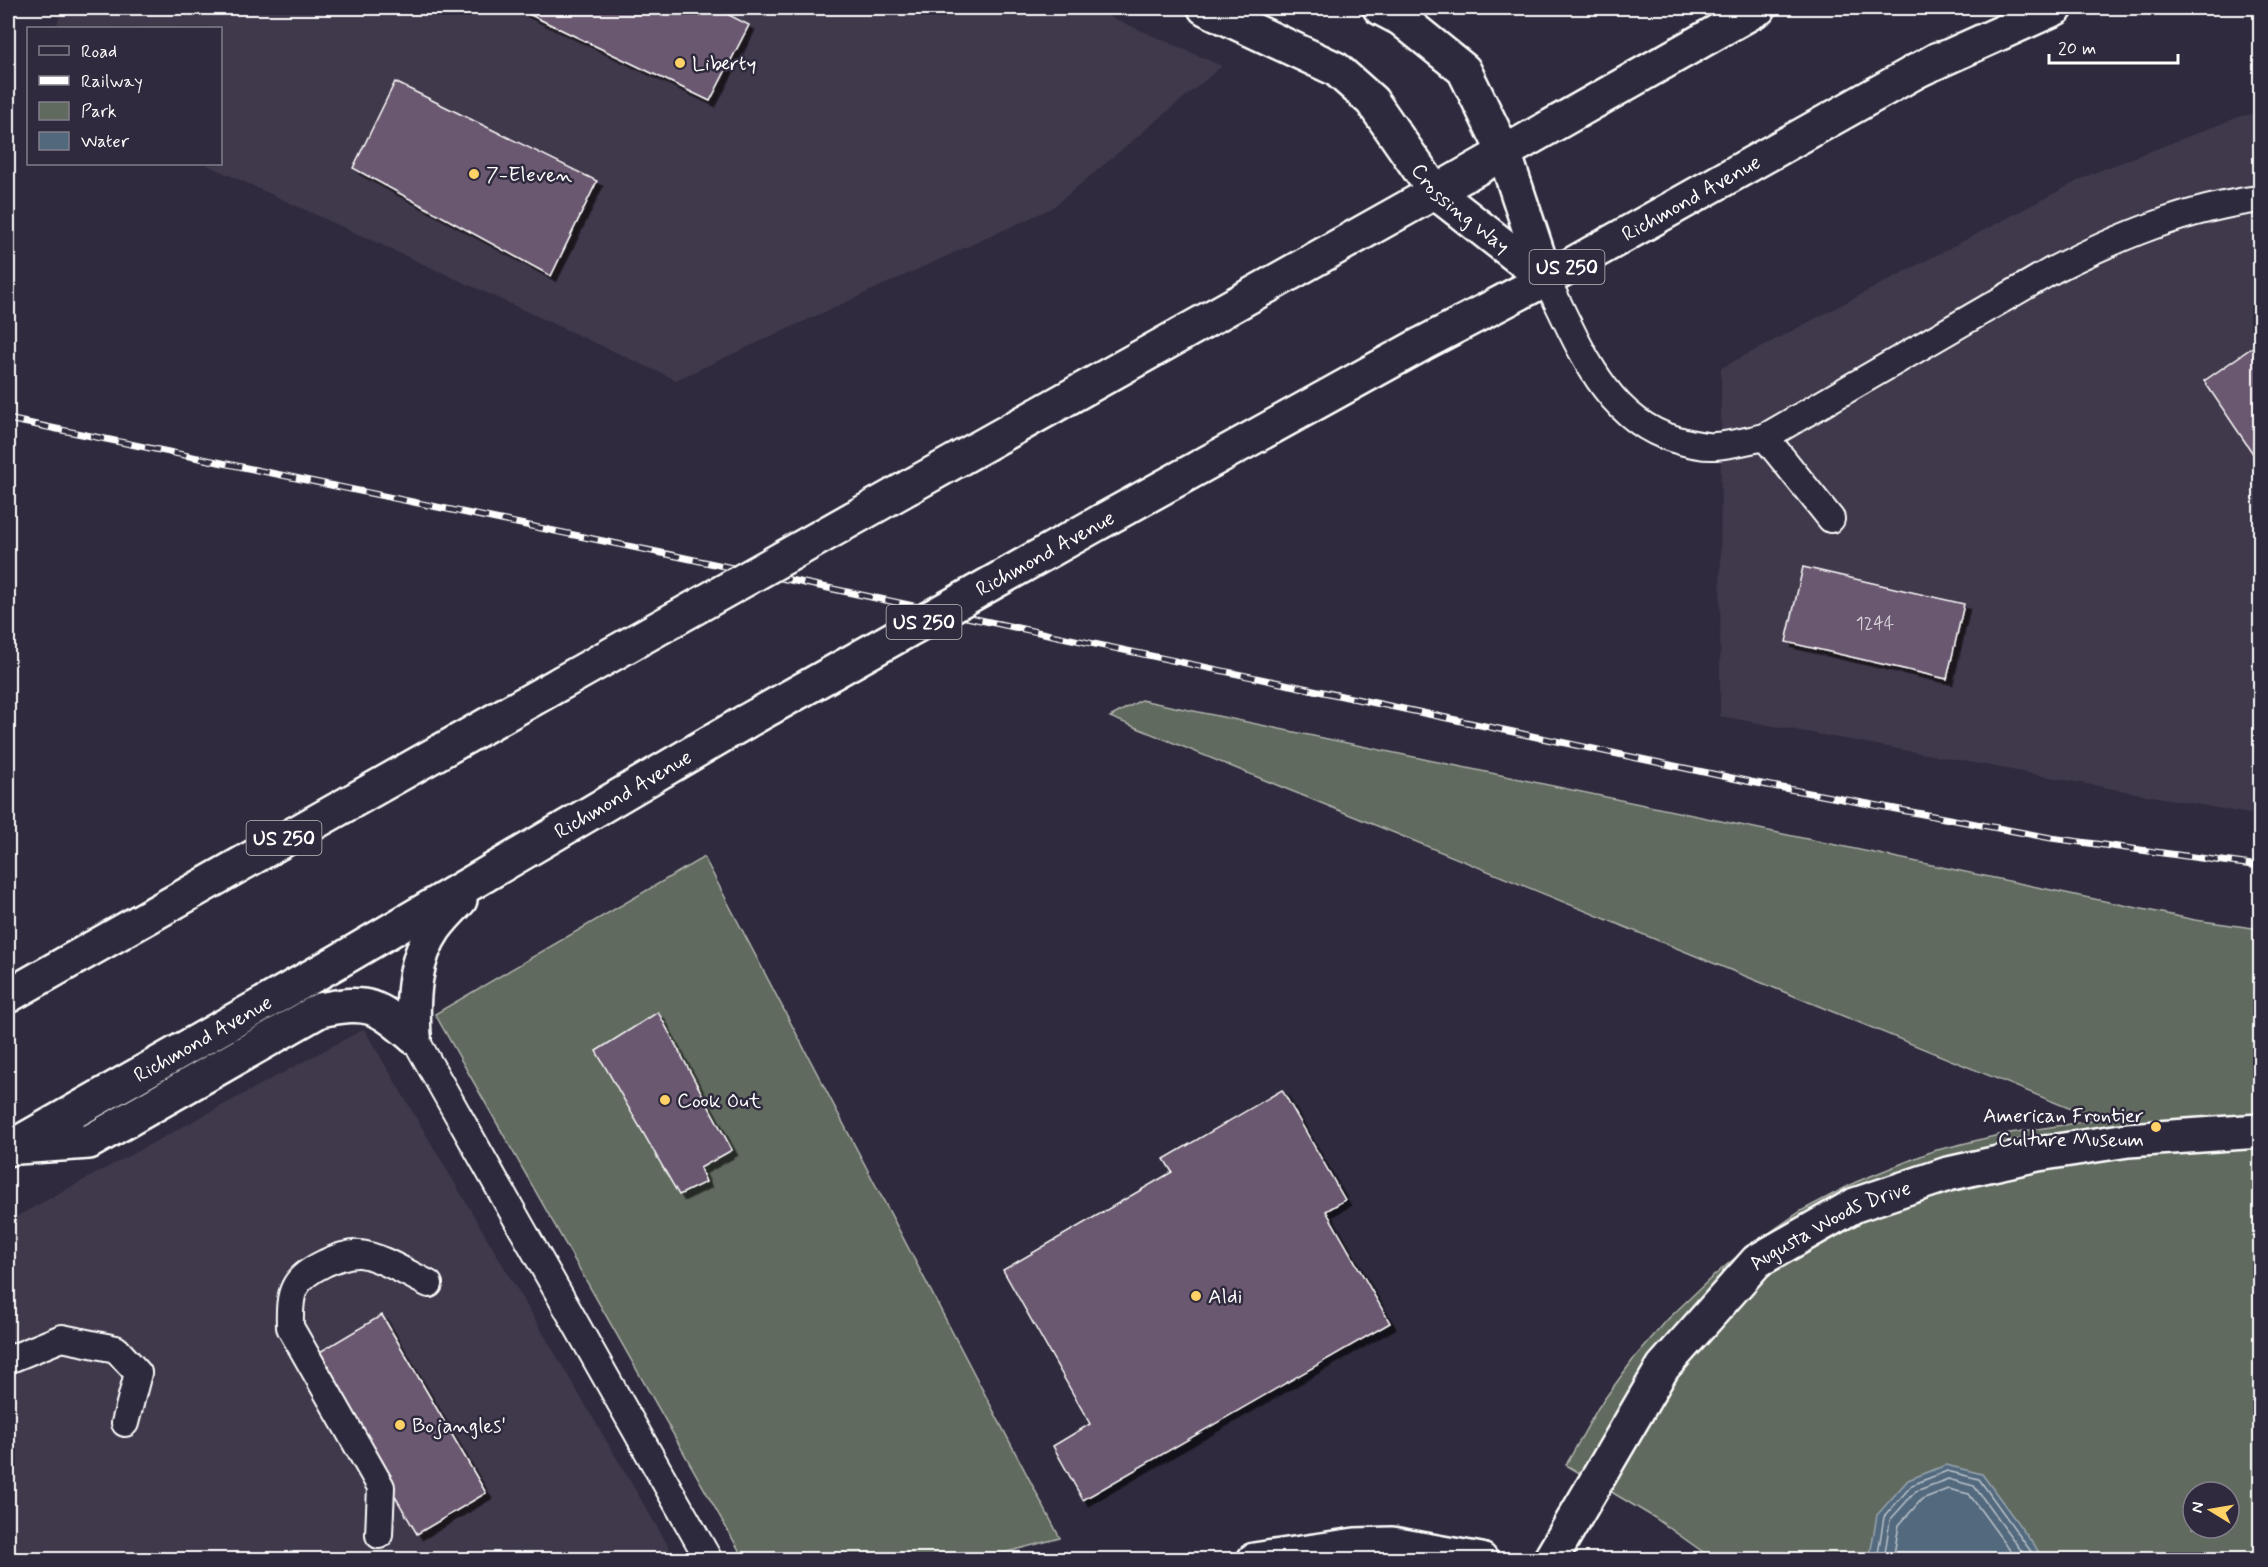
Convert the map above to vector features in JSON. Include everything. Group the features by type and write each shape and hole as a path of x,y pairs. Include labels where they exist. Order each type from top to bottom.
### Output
{"main road":[{"name":"Crossing Way","path":"1205,8 1336,69 1372,101 1435,192 1546,279"},
{"name":"Crossing Way","path":"1380,8 1401,19 1464,70 1504,152 1546,279"},
{"name":"US 250","path":"8,996 1759,8"},
{"name":"Richmond Avenue","path":"9,1148 180,1053 746,722 1102,521 1422,344 1546,279 2029,8"},
{"path":"1914,72 2056,8"},
{"path":"414,1037 412,1013 422,951 434,928 476,880"},
{"path":"9,1148 89,1142 320,1010 351,1004 374,1007 387,1014 414,1037"},
{"name":"Augusta Woods Drive","path":"1550,1560 1663,1367 1757,1261 1855,1205 1948,1174 2038,1154 2127,1140 2260,1131"},
{"path":"1254,1560 1355,1545 1392,1544 1481,1560"}],"lane":[{"path":"1546,279 1595,373 1608,393 1636,421 1663,436 1700,445 1716,446 1765,436 2053,270 2096,249 2175,218 2260,199"},
{"path":"1765,436 1831,519"},
{"path":"414,1037 709,1560"},
{"path":"379,1535 381,1487 290,1326 289,1304 305,1273 340,1256 361,1254 429,1284"},
{"path":"8,1360 62,1338 116,1349 138,1373 124,1424"}],"shaded area":[{"path":"64,8 1090,8 1222,66 1052,208 676,380 207,165 222,165 222,27 55,27"},
{"path":"2260,113 2260,816 1720,716 1721,368 2091,174 2241,116"},
{"path":"364,1029 676,1559 8,1560 8,1221"}],"green space":[{"name":"American Frontier Culture Museum","path":"1141,700 2195,920 2260,929 2260,1559 1713,1559 1655,1518 1566,1465 1598,1408 1635,1357 1668,1319 1747,1248 1801,1211 1856,1182 1933,1151 2003,1134 2098,1120 1110,717"},
{"path":"704,857 1060,1538 981,1559 744,1559 435,1014"}],"water":[{"path":"1946,1465 1982,1474 2044,1559 1871,1559 1877,1515 1908,1480"}],"building":[{"name":"Liberty","path":"516,8 715,8 749,25 710,101"},
{"name":"7-Eleven","path":"395,82 597,181 551,276 353,168"},
{"path":"2260,342 2260,464 2204,381"},
{"path":"1803,567 1964,604 1947,679 1786,642"},
{"name":"Cook Out","path":"658,1012 732,1150 700,1168 706,1182 679,1195 596,1051"},
{"name":"Aldi","path":"1282,1090 1345,1200 1326,1211 1390,1323 1083,1500 1053,1446 1090,1424 1003,1270 1172,1172 1164,1159"},
{"name":"Bojangles'","path":"382,1315 486,1493 417,1534 313,1356"}],"railway":[{"path":"8,419 657,552 1751,782 2051,838 2260,866"}],"place":[{"name":"Liberty","path":"680,63"},
{"name":"7-Eleven","path":"474,174"},
{"name":"Cook Out","path":"665,1100"},
{"name":"American Frontier Culture Museum","path":"2156,1127"},
{"name":"Aldi","path":"1196,1296"},
{"name":"Bojangles'","path":"400,1425"}]}
